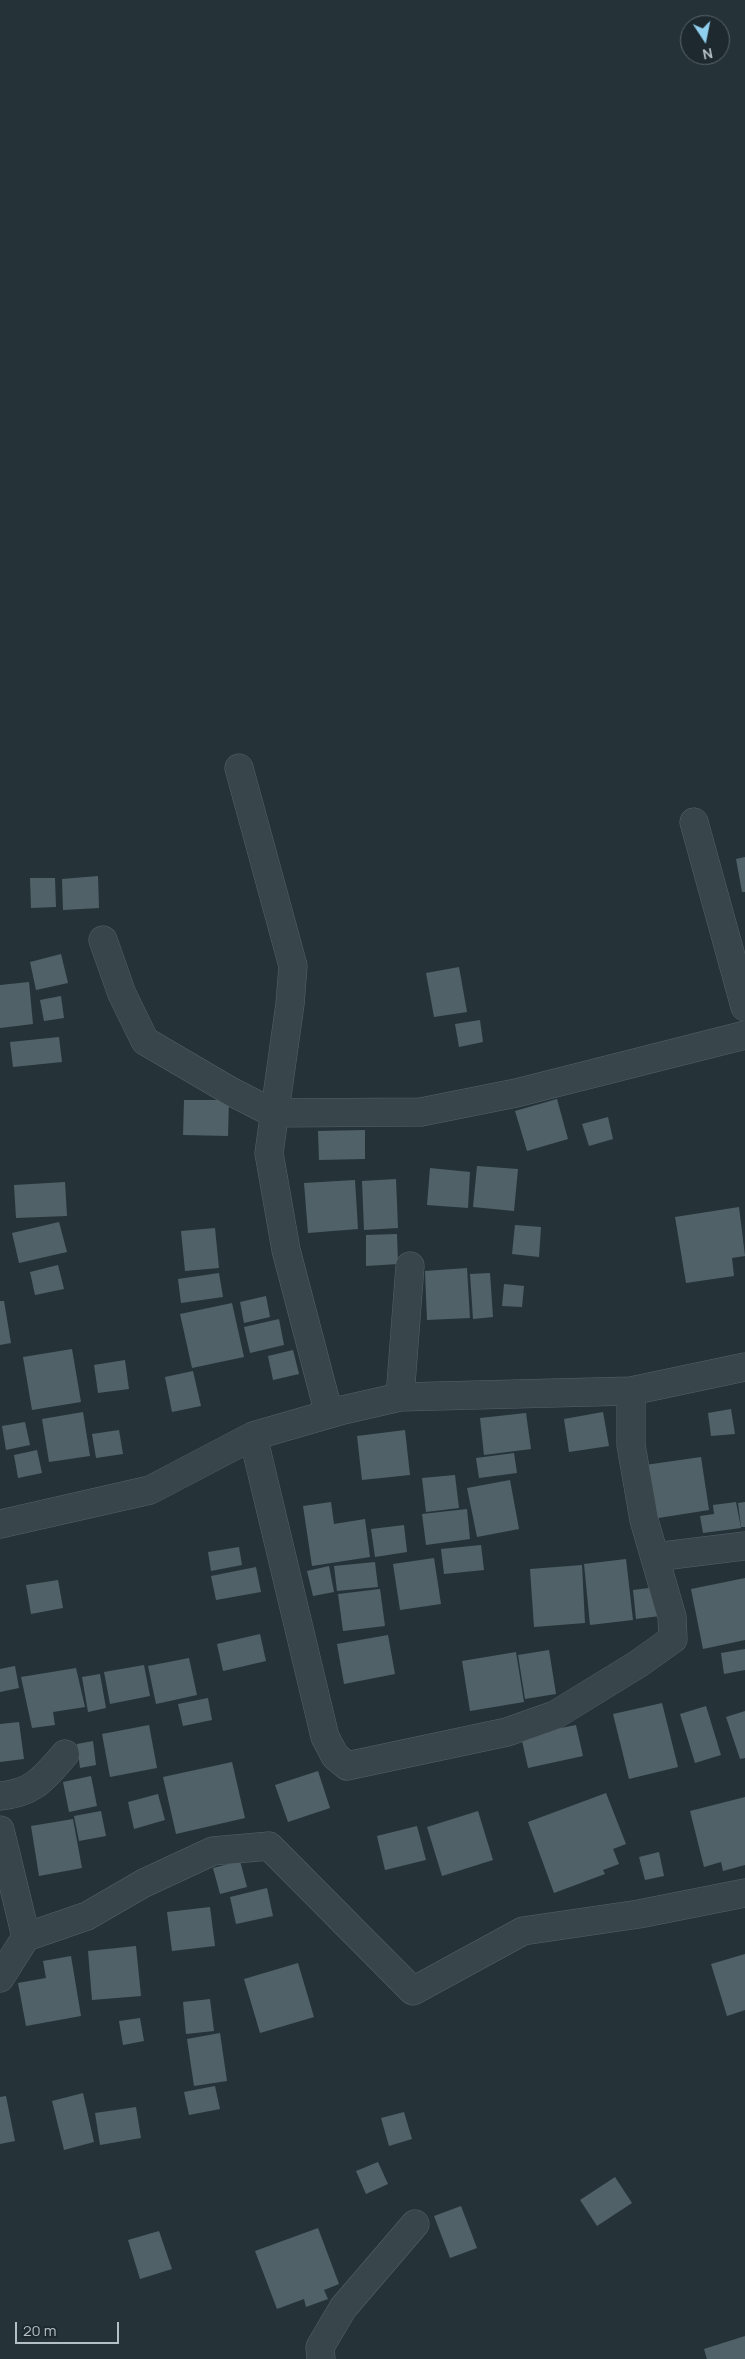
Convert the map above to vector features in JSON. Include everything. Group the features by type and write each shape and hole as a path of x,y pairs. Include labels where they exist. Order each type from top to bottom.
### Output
{"street":[{"path":"239,768 293,966 290,1004 273,1113 269,1153 286,1250 329,1414"},
{"path":"694,822 745,1007"},
{"path":"103,940 122,994 145,1041 232,1092 273,1113 420,1112 516,1093 745,1035"},
{"path":"400,1397 410,1266"},
{"path":"0,1524 150,1490 253,1436 329,1414 400,1397 631,1391 745,1367"},
{"path":"253,1436 325,1737 335,1756 347,1766 507,1732 555,1715 638,1664 673,1639 672,1617 644,1520 631,1445 631,1391"},
{"path":"655,1557 745,1546"},
{"path":"0,1796 18,1794 40,1783 65,1754"},
{"path":"0,1830 26,1937"},
{"path":"0,1978 26,1937 87,1916 144,1883 213,1851 269,1846 412,1991 523,1931 639,1914 745,1893"},
{"path":"321,2359 320,2347 343,2308 415,2224"}],"building":[{"path":"745,857 745,892 742,892 736,859"},
{"path":"98,876 99,908 63,910 62,879"},
{"path":"30,878 55,878 56,907 31,908"},
{"path":"61,954 68,983 36,990 30,962"},
{"path":"459,967 467,1012 434,1017 426,973"},
{"path":"29,982 33,1024 0,1028 0,985"},
{"path":"61,996 64,1018 44,1021 40,1000"},
{"path":"480,1020 483,1042 459,1047 455,1024"},
{"path":"59,1037 62,1062 13,1067 10,1042"},
{"path":"557,1099 568,1139 527,1151 515,1111"},
{"path":"184,1100 229,1100 228,1136 183,1135"},
{"path":"608,1117 613,1139 589,1146 582,1124"},
{"path":"365,1130 365,1159 319,1160 318,1131"},
{"path":"477,1166 518,1169 514,1211 473,1207"},
{"path":"430,1168 470,1172 468,1208 427,1205"},
{"path":"396,1179 398,1228 364,1230 362,1181"},
{"path":"355,1180 358,1229 308,1233 304,1183"},
{"path":"65,1182 67,1216 16,1218 14,1185"},
{"path":"739,1207 745,1256 732,1258 734,1276 686,1283 675,1217"},
{"path":"59,1222 67,1252 19,1263 12,1233"},
{"path":"515,1225 541,1227 539,1257 512,1254"},
{"path":"215,1228 219,1268 185,1271 181,1231"},
{"path":"397,1234 398,1264 366,1266 366,1235"},
{"path":"58,1265 64,1289 35,1295 30,1272"},
{"path":"467,1268 470,1318 427,1320 425,1271"},
{"path":"219,1273 223,1297 181,1303 178,1279"},
{"path":"490,1273 493,1317 473,1319 470,1274"},
{"path":"504,1284 524,1286 522,1307 502,1306"},
{"path":"266,1296 270,1317 244,1323 240,1302"},
{"path":"0,1301 4,1301 11,1343 0,1345"},
{"path":"232,1303 244,1357 192,1368 180,1314"},
{"path":"279,1319 284,1345 250,1353 244,1327"},
{"path":"72,1349 81,1402 32,1410 23,1357"},
{"path":"293,1350 299,1374 273,1380 268,1356"},
{"path":"125,1360 129,1389 98,1393 94,1365"},
{"path":"193,1371 201,1406 172,1412 165,1377"},
{"path":"731,1409 735,1434 711,1436 708,1413"},
{"path":"83,1412 90,1456 49,1462 42,1419"},
{"path":"603,1412 609,1446 569,1452 564,1419"},
{"path":"526,1413 531,1449 484,1455 480,1418"},
{"path":"25,1422 30,1445 6,1450 2,1426"},
{"path":"119,1430 123,1454 96,1458 92,1434"},
{"path":"405,1430 410,1475 362,1480 357,1436"},
{"path":"37,1450 42,1473 18,1478 14,1455"},
{"path":"514,1453 517,1473 479,1478 476,1458"},
{"path":"701,1457 709,1510 652,1519 645,1465"},
{"path":"455,1475 459,1508 426,1512 422,1478"},
{"path":"510,1480 519,1529 477,1537 467,1488"},
{"path":"331,1502 334,1524 365,1519 370,1557 312,1566 303,1506"},
{"path":"736,1502 741,1528 703,1533 700,1516 714,1514 713,1505"},
{"path":"745,1502 745,1527 741,1527 738,1503"},
{"path":"467,1509 470,1539 426,1545 422,1514"},
{"path":"404,1525 407,1552 375,1557 371,1529"},
{"path":"481,1545 484,1570 444,1574 441,1549"},
{"path":"239,1547 242,1565 211,1571 208,1552"},
{"path":"434,1558 441,1604 400,1610 393,1564"},
{"path":"626,1559 633,1620 590,1625 584,1564"},
{"path":"375,1562 378,1587 337,1591 334,1566"},
{"path":"582,1565 585,1623 534,1627 530,1569"},
{"path":"329,1566 334,1592 313,1596 307,1571"},
{"path":"256,1567 261,1592 216,1600 211,1576"},
{"path":"745,1578 745,1640 703,1649 691,1589"},
{"path":"58,1580 63,1608 31,1614 26,1585"},
{"path":"657,1587 660,1616 636,1619 633,1590"},
{"path":"380,1589 385,1626 343,1631 338,1594"},
{"path":"260,1634 266,1661 223,1671 217,1644"},
{"path":"388,1635 395,1674 344,1684 337,1644"},
{"path":"745,1649 745,1670 724,1674 721,1653"},
{"path":"549,1650 556,1694 525,1699 518,1655"},
{"path":"516,1652 524,1702 470,1711 462,1661"},
{"path":"189,1658 197,1695 156,1704 148,1666"},
{"path":"144,1665 150,1696 110,1704 104,1672"},
{"path":"15,1666 19,1688 0,1692 0,1669"},
{"path":"76,1668 85,1707 53,1712 55,1725 32,1728 21,1677"},
{"path":"100,1674 106,1708 88,1712 82,1677"},
{"path":"208,1698 212,1720 183,1726 178,1704"},
{"path":"662,1703 678,1767 629,1779 613,1714"},
{"path":"706,1706 721,1755 695,1763 680,1714"},
{"path":"745,1711 745,1758 740,1759 726,1717"},
{"path":"19,1722 24,1759 0,1762 0,1724"},
{"path":"149,1725 157,1768 110,1777 102,1734"},
{"path":"576,1725 583,1756 528,1768 521,1736"},
{"path":"93,1741 96,1765 80,1768 77,1744"},
{"path":"232,1762 245,1818 176,1834 163,1777"},
{"path":"318,1771 330,1808 288,1822 275,1785"},
{"path":"91,1776 97,1806 69,1812 63,1782"},
{"path":"606,1793 626,1844 613,1849 619,1864 603,1870 605,1874 554,1893 528,1822"},
{"path":"158,1794 165,1820 134,1829 128,1802"},
{"path":"745,1797 745,1865 723,1871 721,1862 704,1867 690,1811"},
{"path":"101,1811 106,1836 79,1841 74,1816"},
{"path":"478,1811 493,1860 442,1876 427,1827"},
{"path":"73,1819 82,1868 39,1876 31,1826"},
{"path":"417,1826 426,1860 385,1870 377,1836"},
{"path":"659,1852 664,1876 645,1880 639,1857"},
{"path":"240,1861 247,1887 220,1894 213,1868"},
{"path":"267,1888 273,1916 236,1924 230,1897"},
{"path":"210,1907 215,1946 172,1951 167,1912"},
{"path":"136,1946 141,1996 92,2000 88,1951"},
{"path":"745,1954 745,2010 727,2016 711,1964"},
{"path":"71,1956 81,2016 26,2026 18,1983 46,1978 43,1961"},
{"path":"298,1963 314,2017 260,2033 244,1979"},
{"path":"210,1999 214,2031 186,2034 183,2002"},
{"path":"140,2018 144,2041 123,2045 119,2021"},
{"path":"220,2033 227,2081 194,2086 187,2039"},
{"path":"215,2086 220,2109 189,2115 184,2092"},
{"path":"83,2093 94,2142 64,2150 52,2101"},
{"path":"6,2096 15,2141 0,2144 0,2097"},
{"path":"136,2107 141,2138 100,2145 95,2113"},
{"path":"404,2112 412,2139 389,2146 381,2118"},
{"path":"378,2162 388,2184 366,2194 356,2171"},
{"path":"615,2177 632,2203 597,2226 580,2200"},
{"path":"461,2206 477,2248 450,2258 434,2216"},
{"path":"318,2228 339,2284 324,2290 328,2299 306,2307 304,2299 277,2309 255,2251"},
{"path":"159,2231 172,2269 140,2279 128,2240"},
{"path":"745,2336 745,2359 707,2359 704,2349"}]}
